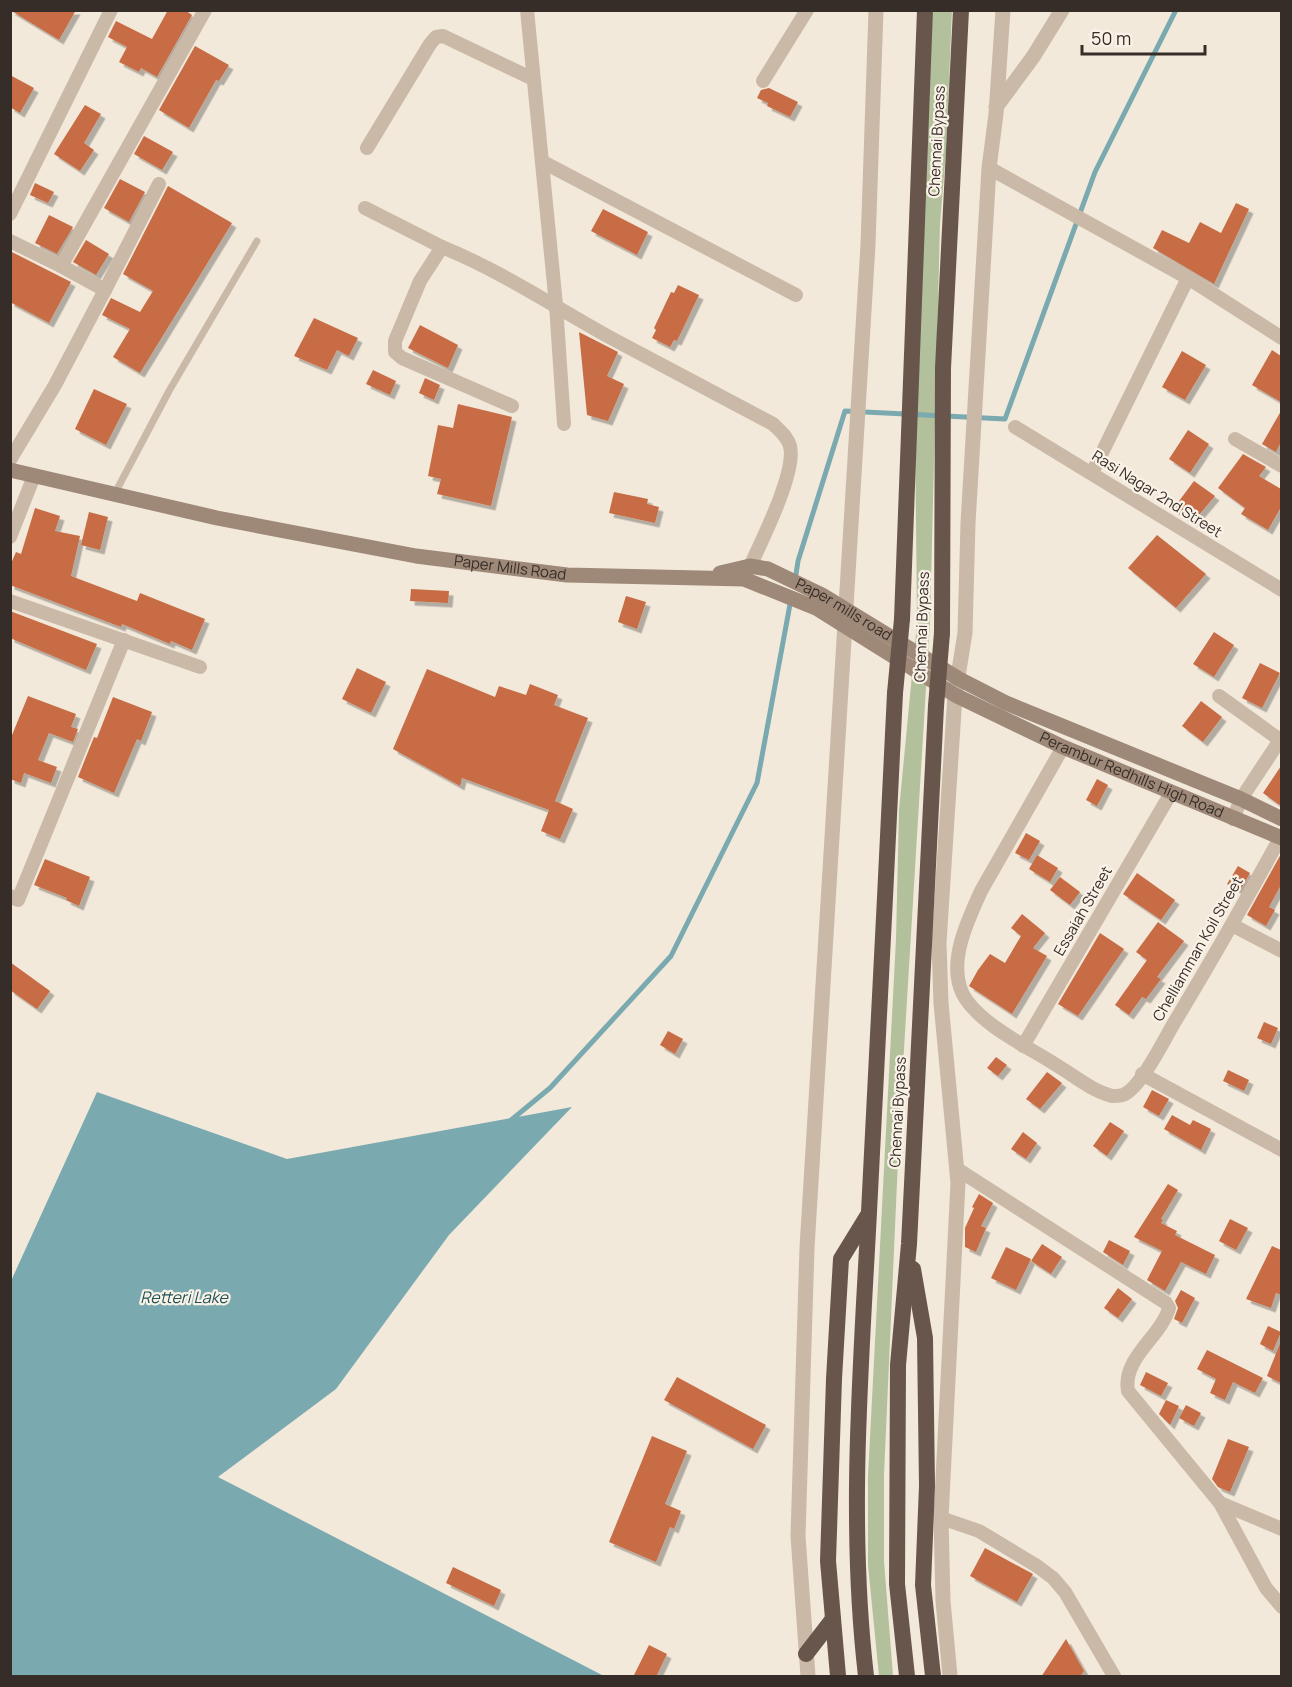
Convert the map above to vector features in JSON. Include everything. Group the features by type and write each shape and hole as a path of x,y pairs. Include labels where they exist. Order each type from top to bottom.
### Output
{"highway":[{"name":"Chennai Bypass","path":"866,1677 856,1564 859,1378 895,693 902,619 925,10"},
{"name":"Chennai Bypass","path":"909,1244 936,706 942,633 944,368 961,10"},
{"path":"838,1677 828,1561 841,1259 869,1213"},
{"path":"907,1677 897,1584 898,1365 909,1244"},
{"path":"909,1244 925,1338 927,1486 923,1585 933,1677"},
{"path":"806,1654 832,1618"}],"main road":[{"name":"Paper Mills Road","path":"10,470 217,518 416,556 567,575 702,578"},
{"name":"Paper mills road","path":"702,578 751,576 768,569 819,601 847,603 959,679 1006,703"},
{"name":"Paper Mills Road","path":"751,576 819,601 846,627 955,695 984,709"},
{"name":"Perambur Redhills High Road","path":"1006,703 1241,799 1281,819"},
{"name":"Perambur Redhills High Road","path":"984,709 1063,747 1281,838"}],"street":[{"path":"10,214 111,10"},
{"path":"61,266 206,10"},
{"path":"527,10 556,305 564,424"},
{"path":"763,81 807,10"},
{"path":"808,1677 798,1536 807,1259 868,245 876,10"},
{"path":"950,1677 943,1601 942,1518 958,1183 941,1004 939,943 955,695 965,633 968,523 989,168 1003,10"},
{"path":"996,107 1033,57 1062,10"},
{"path":"367,148 436,37 443,36 533,79"},
{"path":"543,162 796,296"},
{"path":"989,168 1188,278 1281,338"},
{"path":"10,460 56,385 159,184"},
{"path":"365,208 556,305 609,337 773,424 784,435 790,447 791,460 787,479 751,576"},
{"path":"10,241 105,290"},
{"path":"442,247 420,281 395,341 395,352 402,358 512,406"},
{"path":"1092,473 1188,278"},
{"name":"Rasi Nagar 2nd Street","path":"1015,427 1281,590"},
{"path":"1235,439 1281,466"},
{"path":"10,537 34,476"},
{"path":"10,601 200,667"},
{"path":"10,896 18,900 124,640"},
{"path":"1219,696 1281,739 1241,799 1233,819"},
{"name":"Chelliamman Koil Street","path":"1063,747 981,891 970,916 957,962 960,986 968,1003 982,1017 1023,1046 1087,1085 1114,1096 1124,1095 1142,1074 1154,1058 1281,838"},
{"name":"Essaiah Street","path":"1023,1046 1171,793"},
{"path":"1232,925 1281,951"},
{"path":"1142,1074 1281,1150"},
{"path":"957,1169 1166,1303 1169,1308 1166,1318 1131,1367 1127,1383 1128,1391 1220,1503 1266,1588 1281,1607"},
{"path":"1220,1503 1281,1529"},
{"path":"942,1518 979,1531 1053,1578 1065,1592 1114,1677"}],"lane":[{"path":"114,495 169,391 257,241"}],"green space":[{"path":"952,10 946,152 940,224 930,622 900,1115 884,1475 884,1561 893,1676 879,1676 868,1565 868,1476 896,939 899,810 917,623 915,424 930,11"}],"water":[{"name":"Retteri Lake","path":"97,1092 287,1159 572,1107 449,1235 336,1389 218,1477 604,1676 11,1676 11,1281"}],"building":[{"path":"10,10 76,10 59,40"},
{"path":"168,10 185,10 192,15 157,77 141,68 139,72 119,62 127,47 108,37 116,21 152,39"},
{"path":"195,46 229,65 219,81 216,80 189,128 159,110"},
{"path":"10,75 34,88 20,113 10,107"},
{"path":"769,88 798,102 790,117 767,106 768,103 757,98 761,90"},
{"path":"85,105 101,114 84,143 94,150 80,171 54,154"},
{"path":"144,136 173,152 162,170 134,154"},
{"path":"120,179 145,192 129,222 104,208"},
{"path":"35,183 54,192 48,203 30,195"},
{"path":"168,186 232,223 140,373 113,357 130,329 102,315 111,298 140,312 153,291 123,274"},
{"path":"1236,203 1249,209 1214,284 1153,248 1162,230 1189,243 1200,222 1221,233"},
{"path":"603,209 648,232 637,255 591,231"},
{"path":"49,215 73,227 57,254 35,243"},
{"path":"86,240 109,254 96,275 73,262"},
{"path":"10,251 71,282 49,323 10,302"},
{"path":"678,285 699,295 677,341 674,340 670,347 652,338 656,330 654,328 671,292 674,293"},
{"path":"314,318 358,338 349,356 337,350 327,370 294,356"},
{"path":"420,325 458,345 448,368 408,348"},
{"path":"579,332 618,352 607,376 624,384 608,421 587,415"},
{"path":"1272,350 1281,356 1281,402 1252,385"},
{"path":"1182,351 1206,365 1185,400 1162,387"},
{"path":"373,370 396,381 390,395 366,384"},
{"path":"425,378 440,385 434,400 419,393"},
{"path":"94,389 127,404 106,445 75,429"},
{"path":"458,404 512,417 491,506 437,494 441,479 428,476 438,425 453,428"},
{"path":"1281,411 1281,442 1276,452 1262,444"},
{"path":"1188,430 1209,444 1190,473 1169,459"},
{"path":"1243,454 1266,467 1259,476 1281,489 1281,507 1268,530 1241,514 1245,508 1218,488"},
{"path":"1194,481 1215,496 1193,522 1173,509"},
{"path":"614,492 648,499 647,504 659,507 655,523 609,513"},
{"path":"35,508 60,516 55,531 80,536 71,576 137,601 140,593 205,619 192,650 171,641 170,644 122,624 121,627 10,585 10,566 16,552 21,554"},
{"path":"89,512 108,517 100,550 81,545"},
{"path":"1157,535 1206,574 1176,608 1128,568"},
{"path":"411,589 449,591 448,603 410,601"},
{"path":"626,596 646,602 637,629 618,622"},
{"path":"10,611 97,644 86,670 10,638"},
{"path":"1214,632 1234,645 1214,677 1193,664"},
{"path":"1260,663 1280,673 1262,708 1242,698"},
{"path":"357,668 386,682 371,713 342,699"},
{"path":"427,669 495,697 499,686 526,695 530,684 558,695 554,705 588,718 555,801 573,809 560,839 541,831 549,810 462,778 460,786 393,749"},
{"path":"28,696 76,714 71,727 78,729 73,742 49,733 38,760 57,767 51,783 24,773 21,783 10,779 10,740"},
{"path":"113,697 152,712 141,741 137,739 114,793 78,777"},
{"path":"1201,701 1222,717 1203,742 1182,726"},
{"path":"1281,766 1281,806 1263,793"},
{"path":"1097,779 1108,785 1097,806 1086,800"},
{"path":"1026,833 1040,841 1029,860 1015,853"},
{"path":"1281,854 1281,885 1269,907 1275,910 1266,926 1247,915"},
{"path":"1037,855 1058,868 1050,882 1029,869"},
{"path":"45,859 90,877 79,906 66,900 67,898 34,885"},
{"path":"1238,866 1250,873 1240,891 1227,884"},
{"path":"1137,873 1175,900 1161,920 1123,894"},
{"path":"1060,877 1080,892 1070,905 1050,890"},
{"path":"1022,914 1045,933 1033,948 1047,956 1012,1014 969,986 990,954 1005,963 1021,936 1011,928"},
{"path":"1158,922 1184,941 1157,977 1161,979 1146,999 1142,997 1129,1015 1115,1005 1147,960 1136,952"},
{"path":"1100,933 1124,949 1078,1016 1058,1004"},
{"path":"10,962 50,991 37,1009 10,990"},
{"path":"1264,1022 1278,1028 1271,1044 1257,1038"},
{"path":"668,1031 683,1039 675,1054 660,1045"},
{"path":"996,1057 1007,1065 998,1076 987,1068"},
{"path":"1228,1070 1249,1080 1244,1091 1223,1081"},
{"path":"1047,1072 1062,1083 1040,1109 1026,1099"},
{"path":"1152,1090 1169,1099 1159,1116 1143,1107"},
{"path":"1172,1115 1190,1125 1193,1120 1211,1129 1201,1150 1164,1129"},
{"path":"1110,1122 1124,1131 1107,1156 1093,1146"},
{"path":"1023,1132 1037,1143 1026,1159 1011,1149"},
{"path":"1168,1184 1178,1190 1161,1219 1163,1220 1161,1223 1177,1231 1175,1235 1215,1255 1206,1274 1181,1262 1165,1291 1147,1280 1162,1251 1134,1237"},
{"path":"979,1194 993,1203 981,1226 986,1228 976,1252 965,1247 965,1228"},
{"path":"1230,1219 1248,1228 1236,1250 1219,1241"},
{"path":"1109,1240 1130,1251 1123,1265 1103,1252"},
{"path":"1042,1244 1062,1257 1051,1274 1031,1261"},
{"path":"1272,1246 1281,1250 1281,1295 1276,1293 1271,1308 1246,1299"},
{"path":"1006,1247 1031,1259 1016,1290 991,1278"},
{"path":"1118,1288 1132,1299 1118,1318 1104,1308"},
{"path":"1181,1290 1195,1298 1182,1323 1174,1319 1178,1308 1175,1301"},
{"path":"1268,1326 1281,1332 1273,1351 1260,1344"},
{"path":"1281,1341 1281,1383 1267,1376"},
{"path":"1207,1350 1263,1378 1255,1393 1233,1382 1225,1400 1210,1393 1216,1379 1197,1369"},
{"path":"1146,1372 1168,1383 1161,1396 1140,1385"},
{"path":"677,1377 766,1425 753,1449 664,1400"},
{"path":"1166,1400 1179,1406 1170,1425 1159,1414"},
{"path":"1186,1405 1201,1413 1194,1426 1179,1418"},
{"path":"652,1436 687,1451 665,1504 681,1511 674,1529 670,1527 656,1562 609,1542"},
{"path":"1228,1439 1249,1447 1230,1492 1218,1487 1212,1479"},
{"path":"985,1548 1033,1574 1017,1602 970,1576"},
{"path":"453,1567 501,1590 494,1606 446,1583"},
{"path":"1066,1639 1084,1671 1080,1677 1041,1677"},
{"path":"649,1645 667,1654 656,1677 633,1677"}],"waterway":[{"path":"795,581 798,561 845,411 1005,419 1095,172 1176,10"},
{"path":"510,1121 550,1088 671,956 757,783 791,599"}]}
